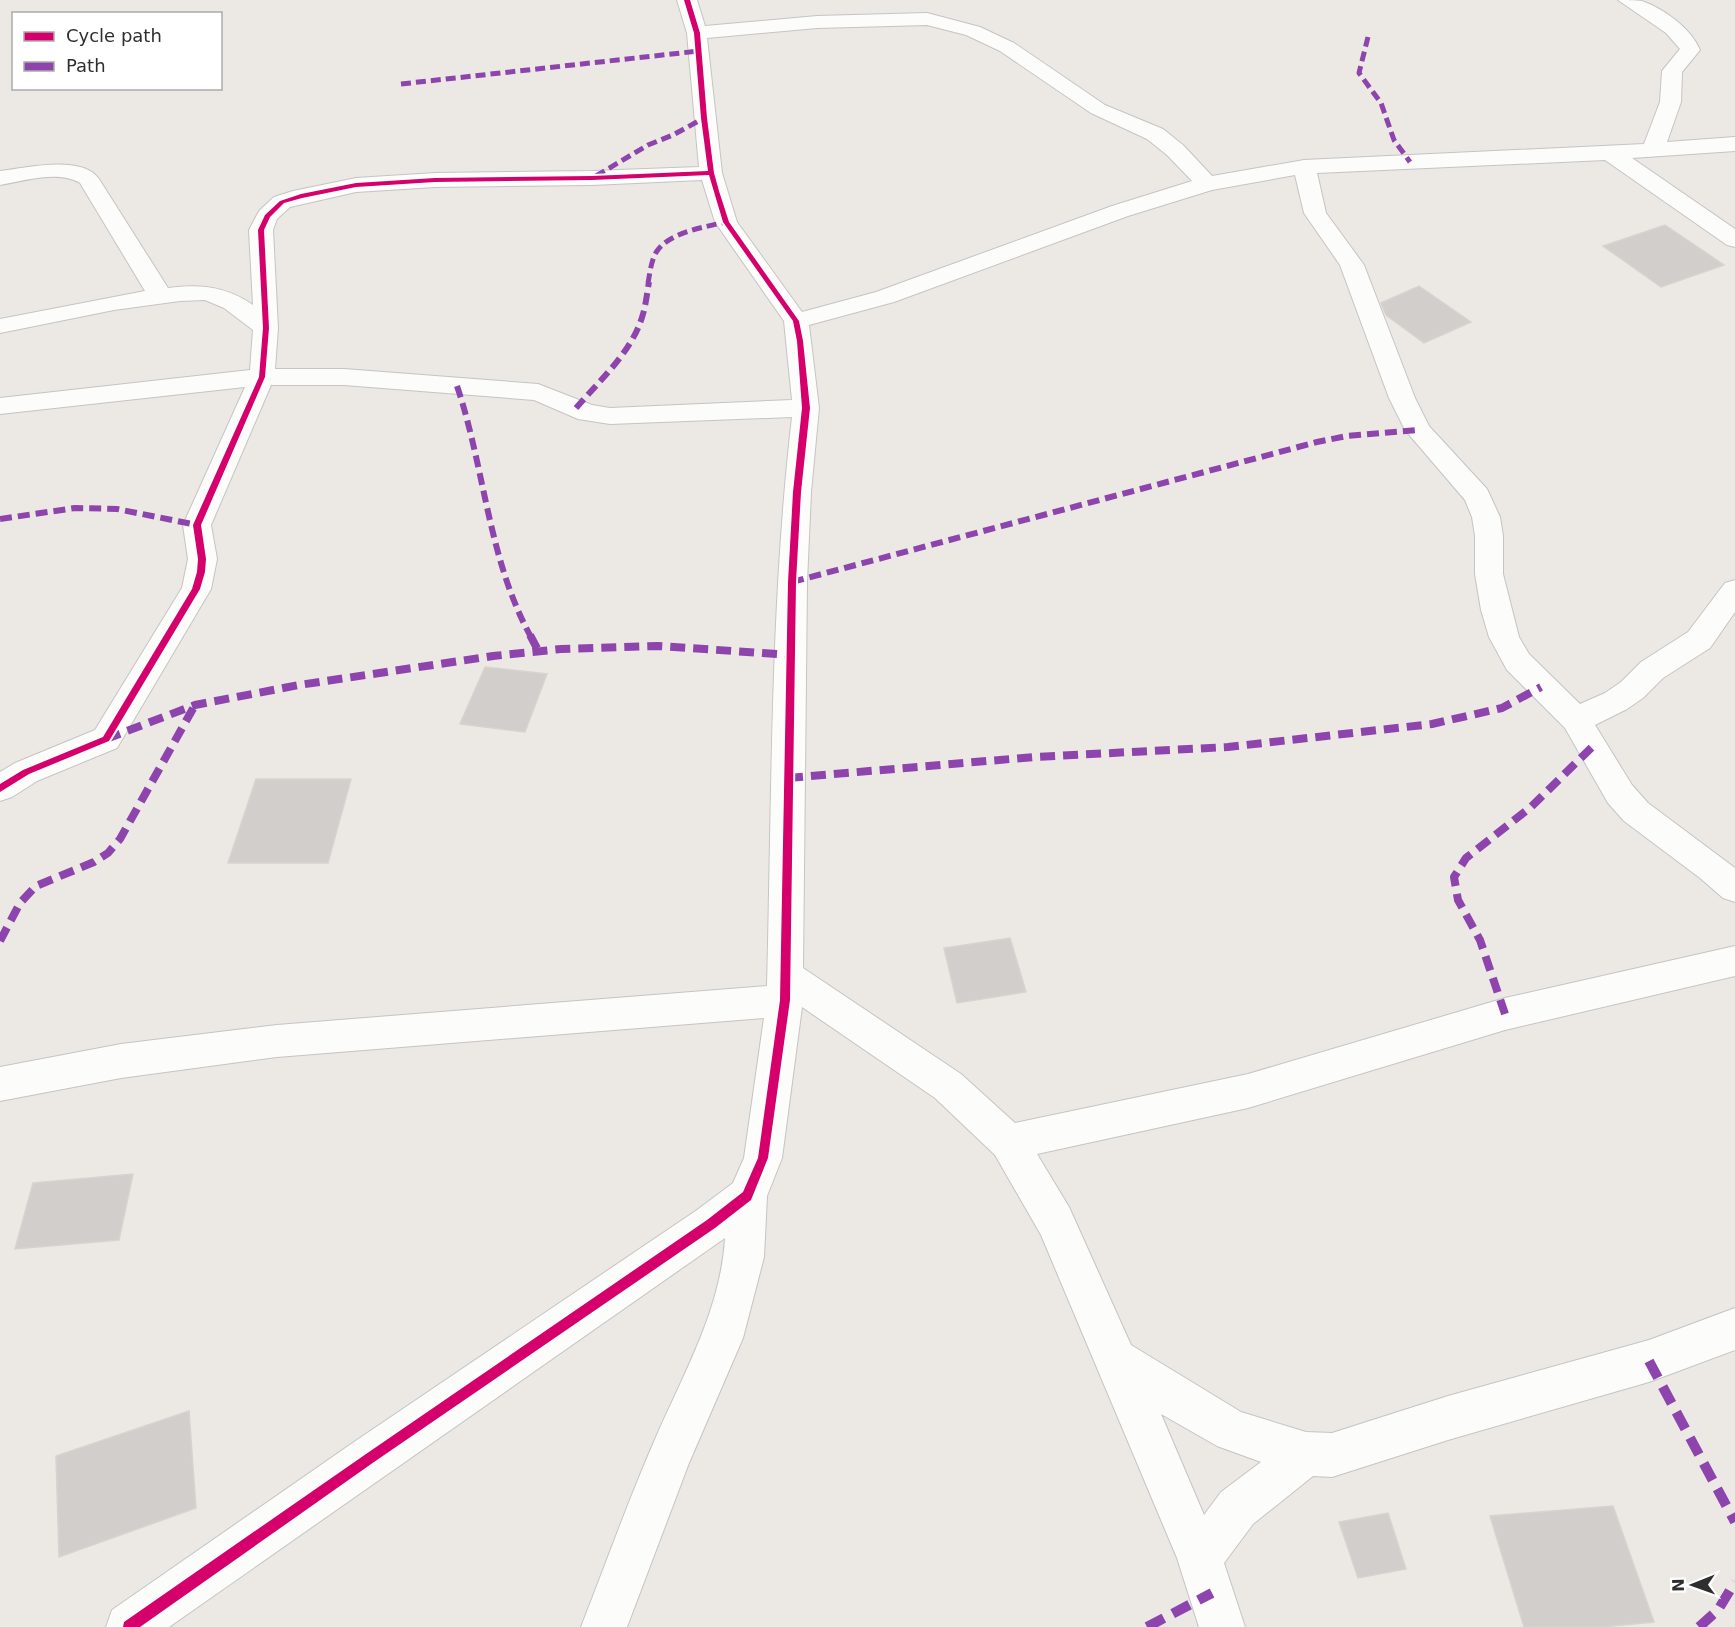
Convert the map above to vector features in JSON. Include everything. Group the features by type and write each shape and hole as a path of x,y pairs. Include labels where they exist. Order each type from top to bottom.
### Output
{"street":[{"path":"604,1627 669,1458 722,1338 744,1257 747,1196 763,1158 786,988 792,582 797,492 806,408 800,341 796,321 726,222 711,173 697,33 687,0"},
{"path":"1628,0 1681,36 1689,44 1690,50 1687,56 1671,71 1672,91 1666,121 1653,149"},
{"path":"697,33 817,22 897,19 927,19 973,31 1007,47 1098,109 1155,134 1175,150 1207,184"},
{"path":"796,321 885,297 1120,211 1207,184 1257,174 1304,167 1610,153 1735,144"},
{"path":"1610,153 1735,240"},
{"path":"1304,167 1315,213 1353,265 1375,329 1418,430 1477,496 1486,517 1489,536 1489,574 1504,637 1518,662 1576,720 1620,794 1636,812 1712,868 1735,888"},
{"path":"0,178 60,171 81,173 88,179 160,295"},
{"path":"0,788 26,772 106,739 196,589 202,567 197,525 262,377 266,328 261,230 267,216 282,202 300,196 356,185 435,180 592,178 711,173"},
{"path":"0,326 160,295 220,295 266,328"},
{"path":"0,406 262,377 344,376 538,393 587,413 610,416 806,408"},
{"path":"1576,720 1616,701 1632,690 1652,670 1699,640 1735,590"},
{"path":"1009,1142 1248,1091 1504,1014 1735,961"},
{"path":"0,1084 121,1061 277,1041 786,988 948,1086 1009,1142 1055,1221 1200,1558 1222,1627"},
{"path":"129,1627 380,1451 711,1224 747,1196"},
{"path":"1116,1360 1181,1402 1232,1431 1306,1454 1332,1455 1448,1418 1649,1361 1735,1329"},
{"path":"1200,1558 1237,1508 1306,1454"}],"building":[{"path":"1665,225 1724,265 1661,287 1603,246"},
{"path":"1419,286 1471,322 1424,343 1386,315 1381,303"},
{"path":"485,667 547,674 525,732 460,724"},
{"path":"256,779 351,779 328,863 228,863"},
{"path":"1010,938 1026,992 957,1003 944,948"},
{"path":"133,1174 119,1240 15,1249 33,1183"},
{"path":"189,1411 196,1508 59,1557 56,1456"},
{"path":"1613,1506 1654,1622 1602,1627 1524,1627 1490,1516"},
{"path":"1388,1513 1406,1569 1358,1578 1339,1522"}],"marked path":[{"path":"1368,37 1359,73 1381,103 1394,140 1410,162"},
{"path":"401,84 699,51"},
{"path":"596,176 648,145 673,135 704,118"},
{"path":"576,408 614,365 638,329 643,316 651,266 656,252 661,246 678,236 726,222"},
{"path":"457,386 470,425 494,541 516,610 539,652"},
{"path":"792,582 1317,442 1347,436 1418,430"},
{"path":"0,519 75,508 117,509 197,525"},
{"path":"106,739 195,705 299,685 493,656 561,649 658,646 793,655"},
{"path":"788,778 1034,757 1228,747 1432,724 1502,708 1541,687"},
{"path":"0,941 20,903 36,886 94,862 108,853 120,839 195,705"},
{"path":"1505,1014 1480,940 1458,900 1454,877 1466,858 1531,807 1592,747"},
{"path":"1649,1361 1735,1522"},
{"path":"1699,1627 1718,1610 1735,1582"},
{"path":"1147,1627 1212,1593"}],"cycle path":[{"path":"129,1627 711,1224 747,1196 763,1158 785,1000 792,582 797,492 806,408 796,321 726,222 716,191 711,173 704,118 697,33 687,0"},
{"path":"0,788 26,772 106,739 196,589 202,559 197,525 262,377 266,328 261,230 267,216 282,202 356,185 435,180 592,178 711,173"}]}
